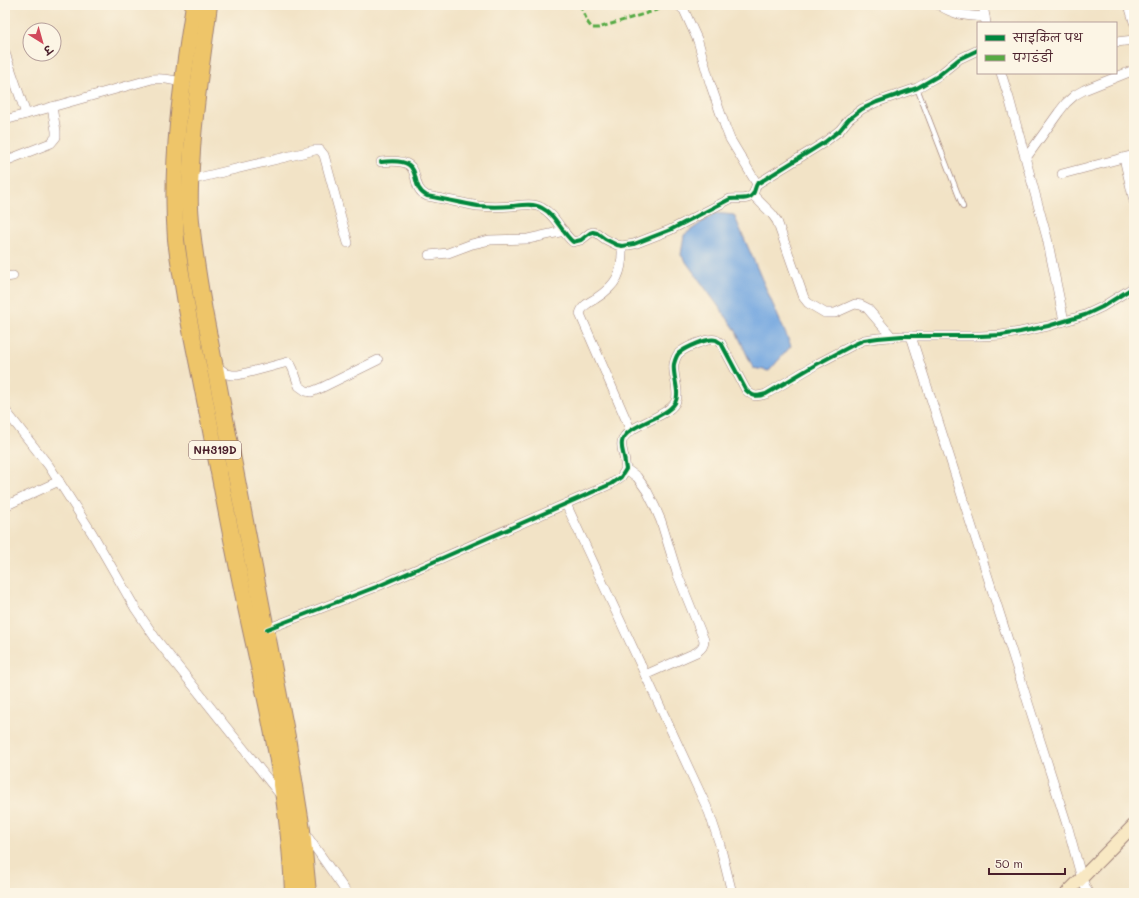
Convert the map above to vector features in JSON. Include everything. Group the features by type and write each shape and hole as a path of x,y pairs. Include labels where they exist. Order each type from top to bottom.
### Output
{"highway":[{"name":"NH319D","path":"194,5 182,83 175,166 174,207 176,240 191,331 247,613 265,694 285,800 293,893"},
{"name":"NH319D","path":"209,5 193,136 190,180 190,207 195,261 287,736 302,830 308,893"}],"street":[{"path":"674,5 684,10 698,41 710,83 726,129 757,184"},
{"path":"939,5 951,12 986,20 983,5"},
{"path":"1129,5 1134,22"},
{"path":"1117,42 1134,40"},
{"path":"381,162 399,161 411,166 414,170 419,188 422,193 427,196 478,206 500,207 534,205 542,208 547,211 573,242 581,240 593,232 622,246 639,243 670,230 730,199 746,199 753,195 757,184 825,142 862,109 917,88 938,76 959,59 977,50"},
{"path":"5,53 26,114"},
{"path":"1026,158 1066,103 1075,95 1134,70"},
{"path":"1001,74 1048,238 1064,321"},
{"path":"5,120 152,79 163,78 182,83 198,92"},
{"path":"5,161 51,143 56,137 52,107"},
{"path":"190,180 320,150 324,155 348,243"},
{"path":"1062,174 1134,155"},
{"path":"1124,158 1134,200"},
{"path":"753,195 777,221 804,298 808,303 825,313 830,314 855,304 861,305 867,308 892,337"},
{"path":"429,254 441,254 490,240 528,239 564,231"},
{"path":"622,246 621,268 615,281 604,293 583,307 580,314 631,431"},
{"path":"645,675 697,652 702,649 704,645 704,640 677,573 661,521 647,491 637,477 626,469 622,449 624,437 631,431 670,409 675,403 677,395 674,364 680,352 704,341 716,340 721,343 746,390 751,395 757,396 766,394 855,344 871,339 911,336 1001,335 1031,330 1094,311 1134,288"},
{"path":"911,336 1068,828 1082,879 1088,893"},
{"path":"215,365 227,374 232,375 288,362 293,369 299,386 306,391 311,392 378,360"},
{"path":"5,410 32,442 59,481 92,533 135,608 156,639 285,800 302,830 347,893"},
{"path":"267,629 376,587 611,484 621,476 626,469"},
{"path":"5,506 59,481"},
{"path":"566,504 709,812 732,893"},
{"path":"1067,893 1134,826"}],"lane":[{"path":"917,88 962,207"}],"water":[{"path":"715,213 734,215 791,346 769,371 753,368 735,329 681,255 684,235"}],"marked path":[{"path":"580,5 588,23 592,28 598,28 670,6"}],"cycle path":[{"path":"381,162 396,161 406,163 411,167 417,185 427,196 478,206 495,207 535,205 547,211 573,242 581,240 593,232 617,245 622,246 634,244 670,230 730,199 749,198 753,194 757,184 825,142 862,109 917,88 938,76 959,59 977,50"},
{"path":"267,629 376,587 611,484 621,477 626,469 622,446 625,436 637,426 670,409 675,403 677,399 677,389 674,364 678,354 691,346 712,339 721,343 746,390 755,396 760,396 864,340 902,336 980,336 1020,332 1048,326 1085,315 1102,307 1134,287"}]}
